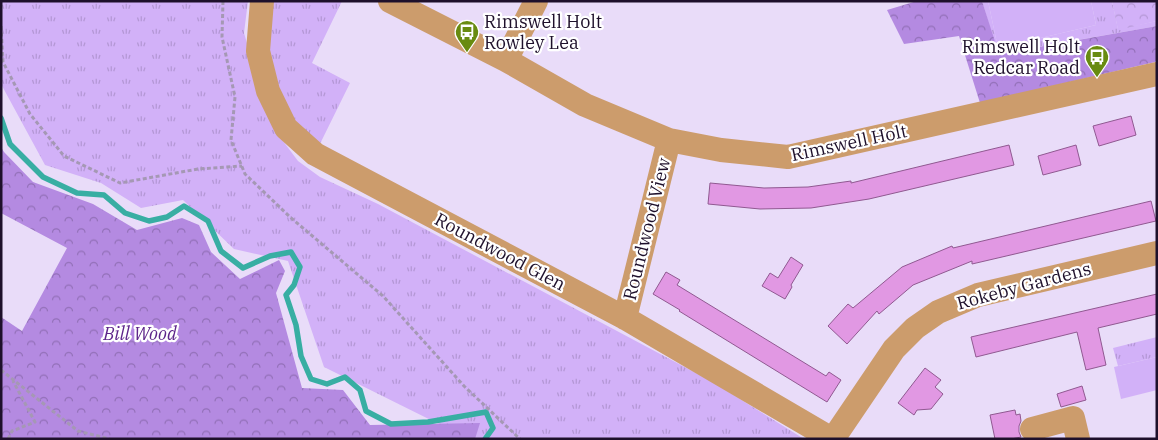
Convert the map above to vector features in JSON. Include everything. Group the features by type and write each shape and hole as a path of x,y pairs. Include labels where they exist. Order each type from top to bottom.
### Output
{"street":[{"name":"Roundwood Glen","path":"262,1 258,50 268,90 286,128 315,154 625,318 832,439"},
{"name":"Rimswell Holt","path":"390,1 506,60 585,105 669,140 721,150 788,157 1157,74"},
{"path":"506,60 536,1"},
{"name":"Roundwood View","path":"625,318 669,140"},
{"name":"Rokeby Gardens","path":"832,439 894,348 915,328 938,312 978,295 1157,253"},
{"path":"1032,429 1073,418 1078,439"}],"path":[{"path":"223,1 222,37 235,97 231,140 245,174 290,217 383,296 464,386 520,439"},
{"path":"1,26 3,62 30,114 64,156 120,183 198,169 242,166"},
{"path":"1,370 78,431 110,439"},
{"path":"8,439 12,432 35,422 11,378"}],"green space":[{"path":"1,1 248,1 244,33 268,115 283,141 298,161 320,177 378,204 711,381 804,439 469,439 324,367 288,261 234,249 183,200 141,208 101,183 45,165 1,84"},
{"path":"262,1 342,1 312,63 350,83 315,154 268,91"},
{"path":"917,1 982,1 999,54 1157,26 1157,59 1155,62 980,103 959,36 904,44 887,10"},
{"path":"982,1 988,1 998,48 1096,25 1091,1 1112,1 1118,29 1157,21 1157,26 998,54"},
{"path":"988,1 1091,1 1096,25 998,48"},
{"path":"1112,1 1157,1 1157,21 1118,30"},
{"name":"Bill Wood","path":"1,147 33,182 93,204 137,230 182,218 199,225 211,252 240,279 279,260 285,271 276,293 302,388 343,390 370,425 480,423 475,439 1,439 1,317 22,331 67,248 1,213"},
{"path":"1157,337 1157,357 1118,366 1113,348"},
{"path":"1157,357 1157,390 1121,399 1114,367"}],"building":[{"path":"1131,116 1136,135 1099,146 1093,126"},
{"path":"1009,145 1014,165 869,199 811,208 760,209 708,204 710,183 764,188 808,187 851,181 851,183"},
{"path":"1076,145 1081,165 1043,175 1038,156"},
{"path":"1151,201 1156,221 972,264 972,261 913,285 879,314 877,311 847,344 828,326 848,304 853,308 902,267 952,246 953,248"},
{"path":"791,257 803,265 785,299 762,286 770,273 778,278"},
{"path":"666,272 680,280 677,285 826,376 829,372 841,380 827,402 653,294"},
{"path":"1157,294 1157,314 1098,328 1106,365 1086,370 1077,332 976,357 971,337"},
{"path":"925,368 941,380 935,387 943,394 931,409 917,410 914,415 898,403"},
{"path":"1082,386 1086,400 1061,407 1057,394"},
{"path":"1015,410 1016,415 1020,414 1019,432 1021,437 995,439 990,415"}],"waterway":[{"path":"1,118 10,144 43,177 77,193 104,195 125,213 149,221 167,217 184,206 208,221 221,251 243,268 270,256 291,252 300,267 294,285 286,295 296,325 301,356 311,379 327,384 345,377 360,390 366,411 391,424 428,422 486,412 493,428 485,439"}],"place":[{"name":"Rimswell Holt Rowley Lea","path":"467,53"},
{"name":"Rimswell Holt Redcar Road","path":"1097,78"}]}
